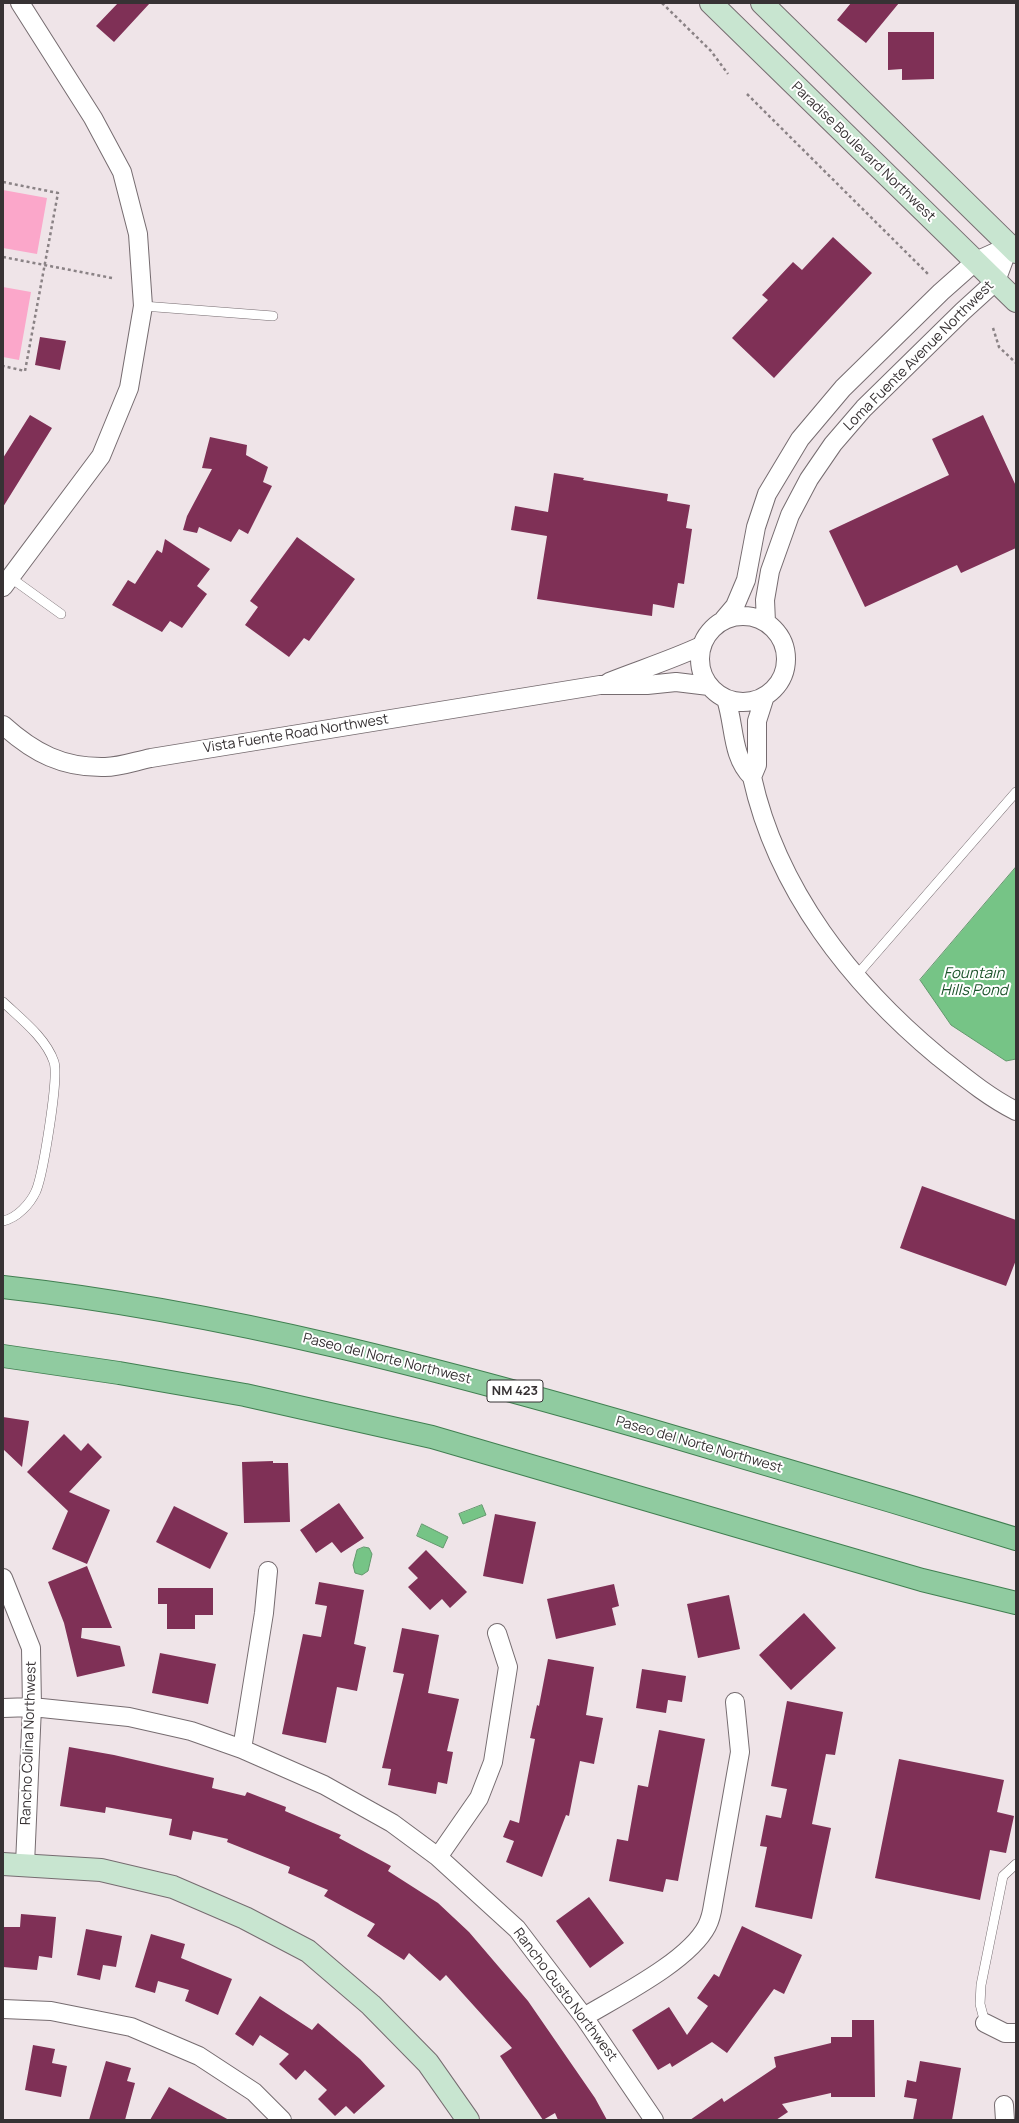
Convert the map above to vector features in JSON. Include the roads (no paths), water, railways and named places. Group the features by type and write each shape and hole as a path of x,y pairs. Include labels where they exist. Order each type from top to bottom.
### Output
{"main road":[{"name":"Paseo del Norte Northwest","path":"3,1287 130,1305 248,1327 367,1353 560,1404 1016,1539"},
{"path":"3,1356 119,1373 245,1395 425,1436 922,1580 1016,1603"},
{"path":"922,1580 1016,1618"}],"street":[{"path":"7,583 101,456 129,388 143,306 138,234 122,172 93,118 20,3"},
{"name":"Paradise Boulevard Northwest","path":"711,3 1016,300"},
{"path":"762,3 1014,246"},
{"name":"Loma Fuente Avenue Northwest","path":"724,619 738,615 753,616 766,622 776,630 783,641 786,653 786,666 782,678 775,688 765,696 753,701 739,702 726,699 709,686 700,667 701,646 706,635 714,626 724,619 735,606 746,580 756,527 765,500 800,439 843,388 941,292 976,261 1014,246"},
{"name":"Loma Fuente Avenue Northwest","path":"766,622 765,600 774,556 790,515 820,461 864,408 963,310 996,281 1014,246"},
{"name":"Vista Fuente Road Northwest","path":"600,685 646,667 671,660 701,646"},
{"name":"Vista Fuente Road Northwest","path":"3,725 23,743 46,756 74,765 106,767 600,685 647,685 676,682 709,686"},
{"name":"Loma Fuente Avenue Northwest","path":"752,777 757,765 757,722 765,696"},
{"name":"Loma Fuente Avenue Northwest","path":"726,699 733,723 737,755 743,768 752,777 763,819 783,868 797,894 823,934 856,976 886,1009 931,1050 983,1090 1016,1111"},
{"path":"242,1749 264,1613 268,1571"},
{"name":"Rancho Colina Northwest","path":"3,1578 31,1648 32,1707 25,1864"},
{"path":"438,1857 479,1798 493,1762 508,1668 497,1633"},
{"path":"584,2017 678,1960 698,1939 708,1925 713,1905 740,1752 734,1702"},
{"name":"Rancho Gusto Northwest","path":"3,1708 32,1707 129,1717 191,1730 242,1749 324,1784 392,1823 438,1857 517,1929 584,2017 654,2120"},
{"path":"3,1864 25,1864 101,1870 173,1888 245,1918 308,1951 370,2005 428,2063 468,2120"},
{"path":"3,2009 51,2010 131,2027 199,2056 254,2092 282,2120"},
{"path":"986,2024 1005,2033 1016,2033"}],"lane":[{"path":"143,306 273,316"},
{"path":"7,583 61,614"},
{"path":"856,976 1016,792"},
{"path":"3,1002 38,1037 49,1052 56,1071 44,1159 36,1191 29,1203 10,1220 3,1220"},
{"path":"986,2024 980,2004 981,1985 1003,1876 1016,1864"}],"water":[{"name":"Fountain Hills Pond","path":"1016,867 1016,1059 1006,1061 951,1025 920,980"},
{"path":"482,1505 486,1515 463,1524 459,1514"},
{"path":"422,1524 448,1537 443,1548 417,1536"},
{"path":"364,1547 369,1548 372,1554 368,1571 362,1575 355,1573 353,1565 357,1550"}]}
